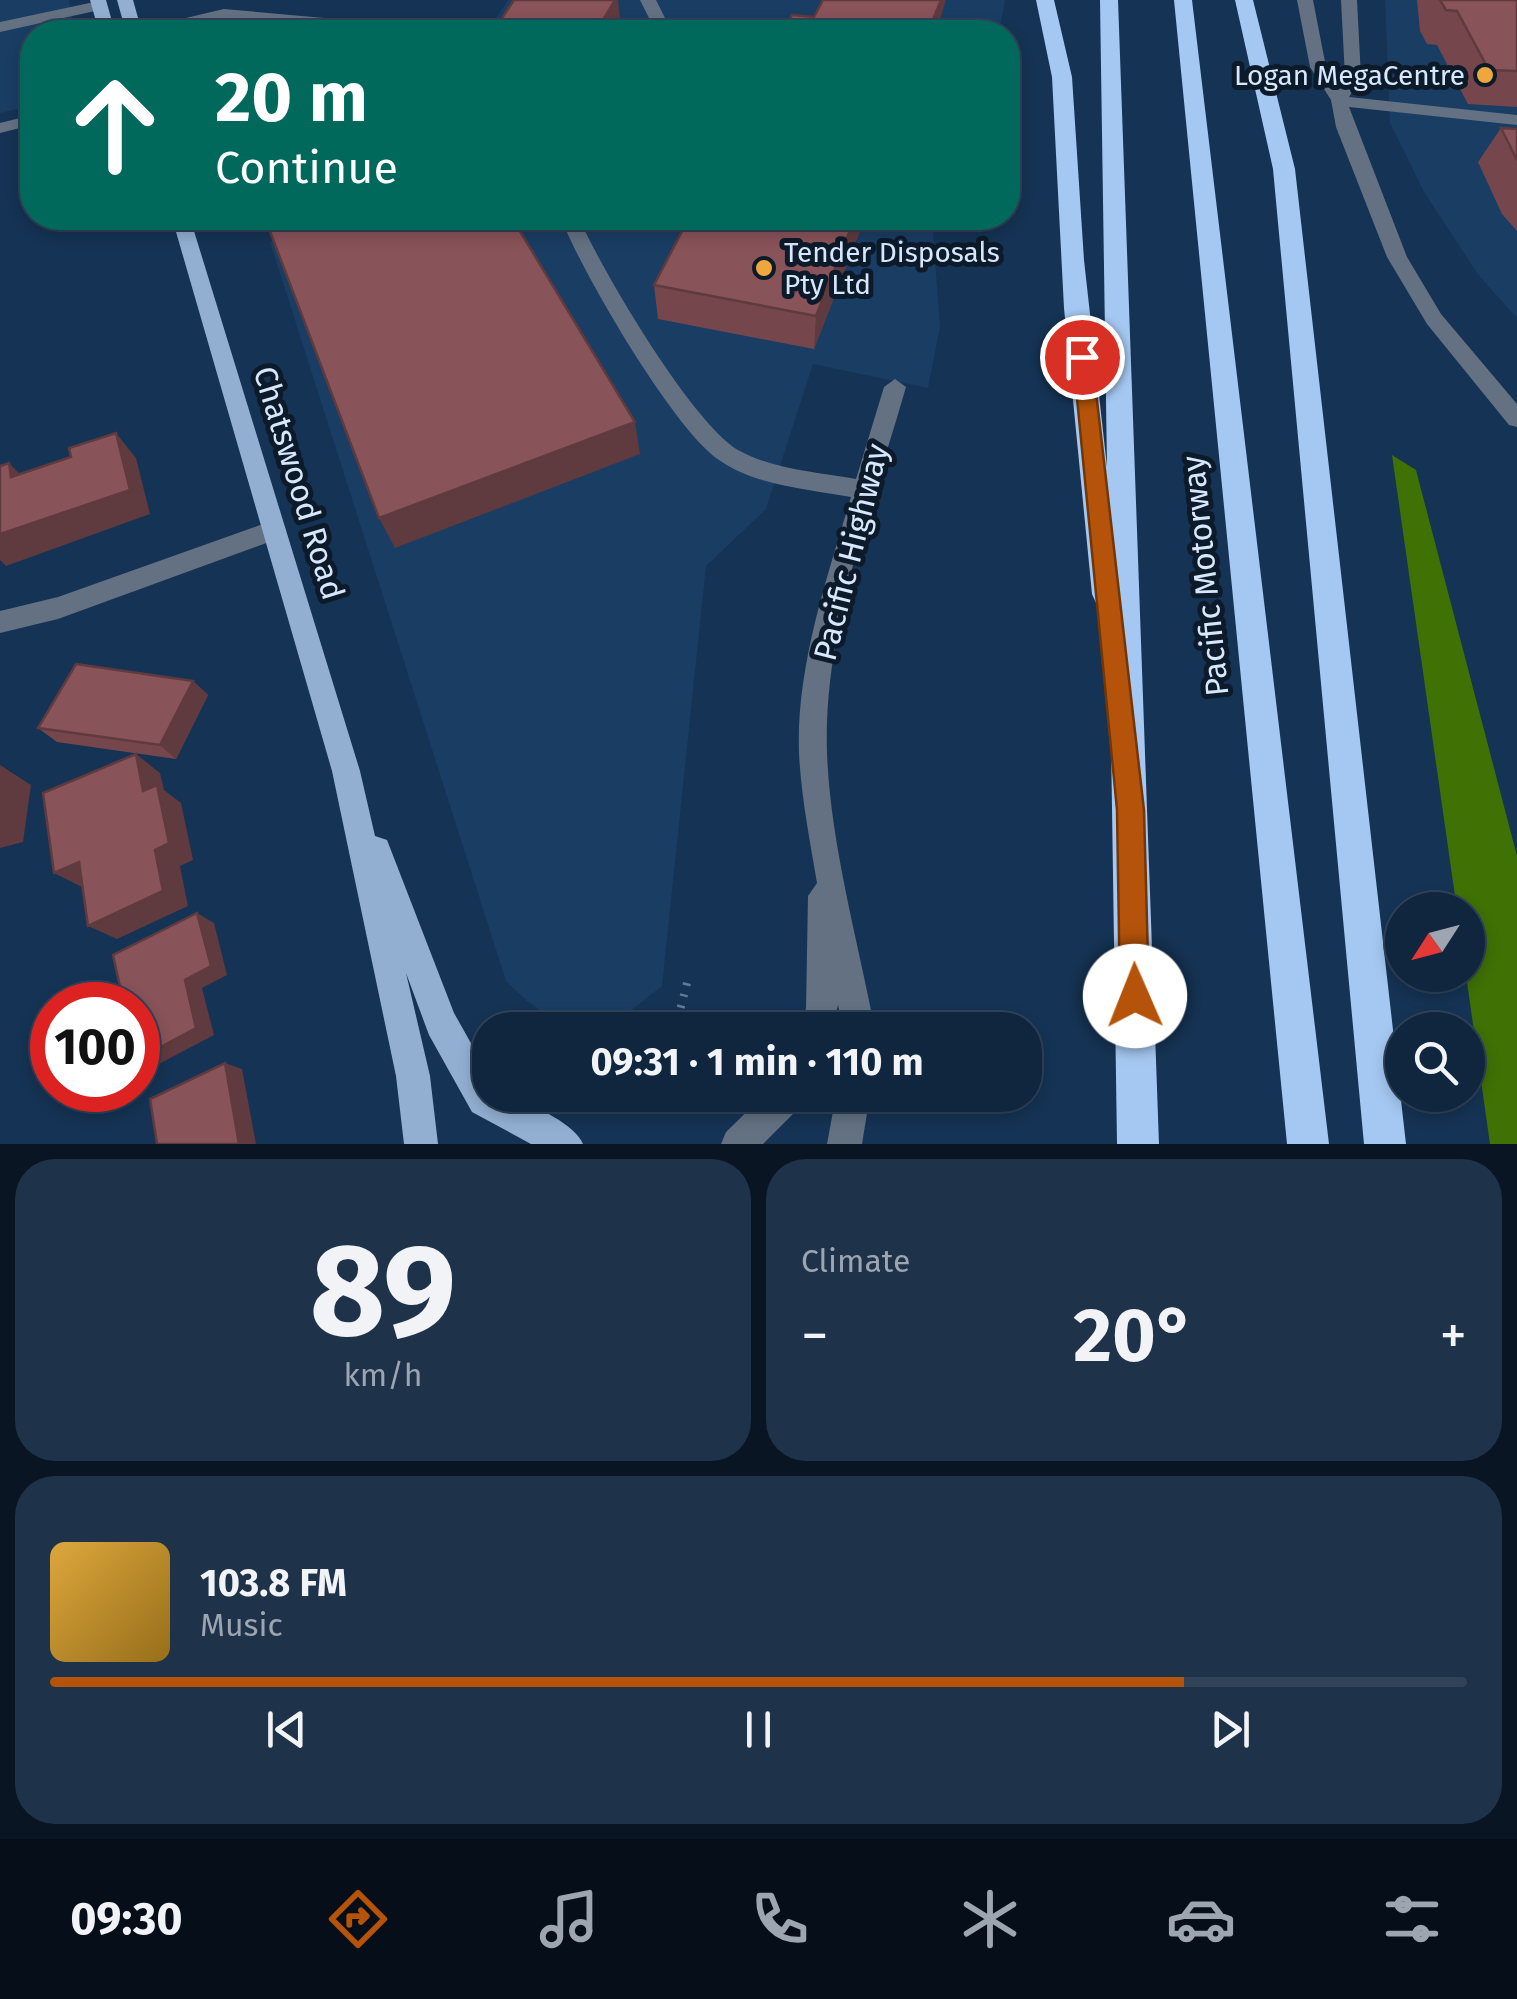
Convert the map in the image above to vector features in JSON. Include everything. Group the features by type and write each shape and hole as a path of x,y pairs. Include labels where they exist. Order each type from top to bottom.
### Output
{"highway":[{"path":"1044,0 1053,22 1060,76 1087,408 1130,810"},
{"path":"1109,0 1138,1144"},
{"name":"Pacific Motorway","path":"1183,0 1308,1144"},
{"path":"1244,0 1284,169 1385,1144"}],"main road":[{"name":"Chatswood Road","path":"185,230 346,770 442,1023 484,1100 566,1144"},
{"name":"Chatswood Road","path":"346,770 412,1076 421,1144"}],"street":[{"path":"1305,0 1318,68 1339,100 1363,178 1397,257 1434,318 1513,410"},
{"path":"1339,100 1353,77 1349,0"},
{"path":"32,20 99,3"},
{"path":"194,20 224,14 291,20"},
{"path":"1339,100 1383,108 1517,120"},
{"path":"573,230 608,294 723,452 760,468 865,490"},
{"name":"Pacific Highway","path":"856,1012 824,838 813,751 820,670 834,596 895,387"},
{"path":"0,622 58,608 274,530"},
{"name":"Pacific Highway","path":"821,1012 824,838"},
{"path":"738,1144 771,1112"},
{"path":"844,1144 850,1134 852,1112"}],"path":[{"path":"680,1012 688,979"}],"shaded area":[{"path":"0,0 69,0 73,20 20,20 20,109 0,113"},
{"path":"508,0 1005,0 1001,20 495,20"},
{"path":"1385,0 1517,0 1517,318 1479,276 1424,192 1390,123"},
{"path":"315,230 933,230 940,327 928,388 813,364 766,509 706,566 662,986 629,1012 543,1012 506,981 270,242"}],"green space":[{"path":"1392,455 1416,470 1517,856 1517,1144 1490,1144 1485,1109 1485,1012 1471,1012 1468,992 1485,992 1485,892 1454,892"}],"building":[{"path":"514,0 615,0 603,20 501,20"},
{"path":"823,0 941,0 933,20 789,20 792,15 814,17"},
{"path":"1440,0 1517,0 1517,71 1489,70 1457,11 1446,10"},
{"path":"1501,128 1517,129 1517,160"},
{"path":"270,230 519,230 635,422 379,518"},
{"path":"683,230 850,230 816,316 654,285"},
{"path":"116,433 130,490 0,534 0,466 9,463 11,477 71,457 69,448"},
{"path":"76,664 193,681 160,745 38,728"},
{"path":"136,754 143,791 157,785 169,843 155,850 163,891 88,926 79,862 54,873 43,793"},
{"path":"197,913 211,966 185,980 196,1028 160,1047 160,982 119,982 113,955"},
{"path":"225,1063 239,1144 157,1144 152,1112 160,1112 160,1094"}],"place":[{"name":"Logan MegaCentre","path":"1485,75"},
{"name":"Tender Disposals Pty Ltd","path":"764,268"}],"route":[{"path":"1082,357 1130,810 1135,996"}]}
